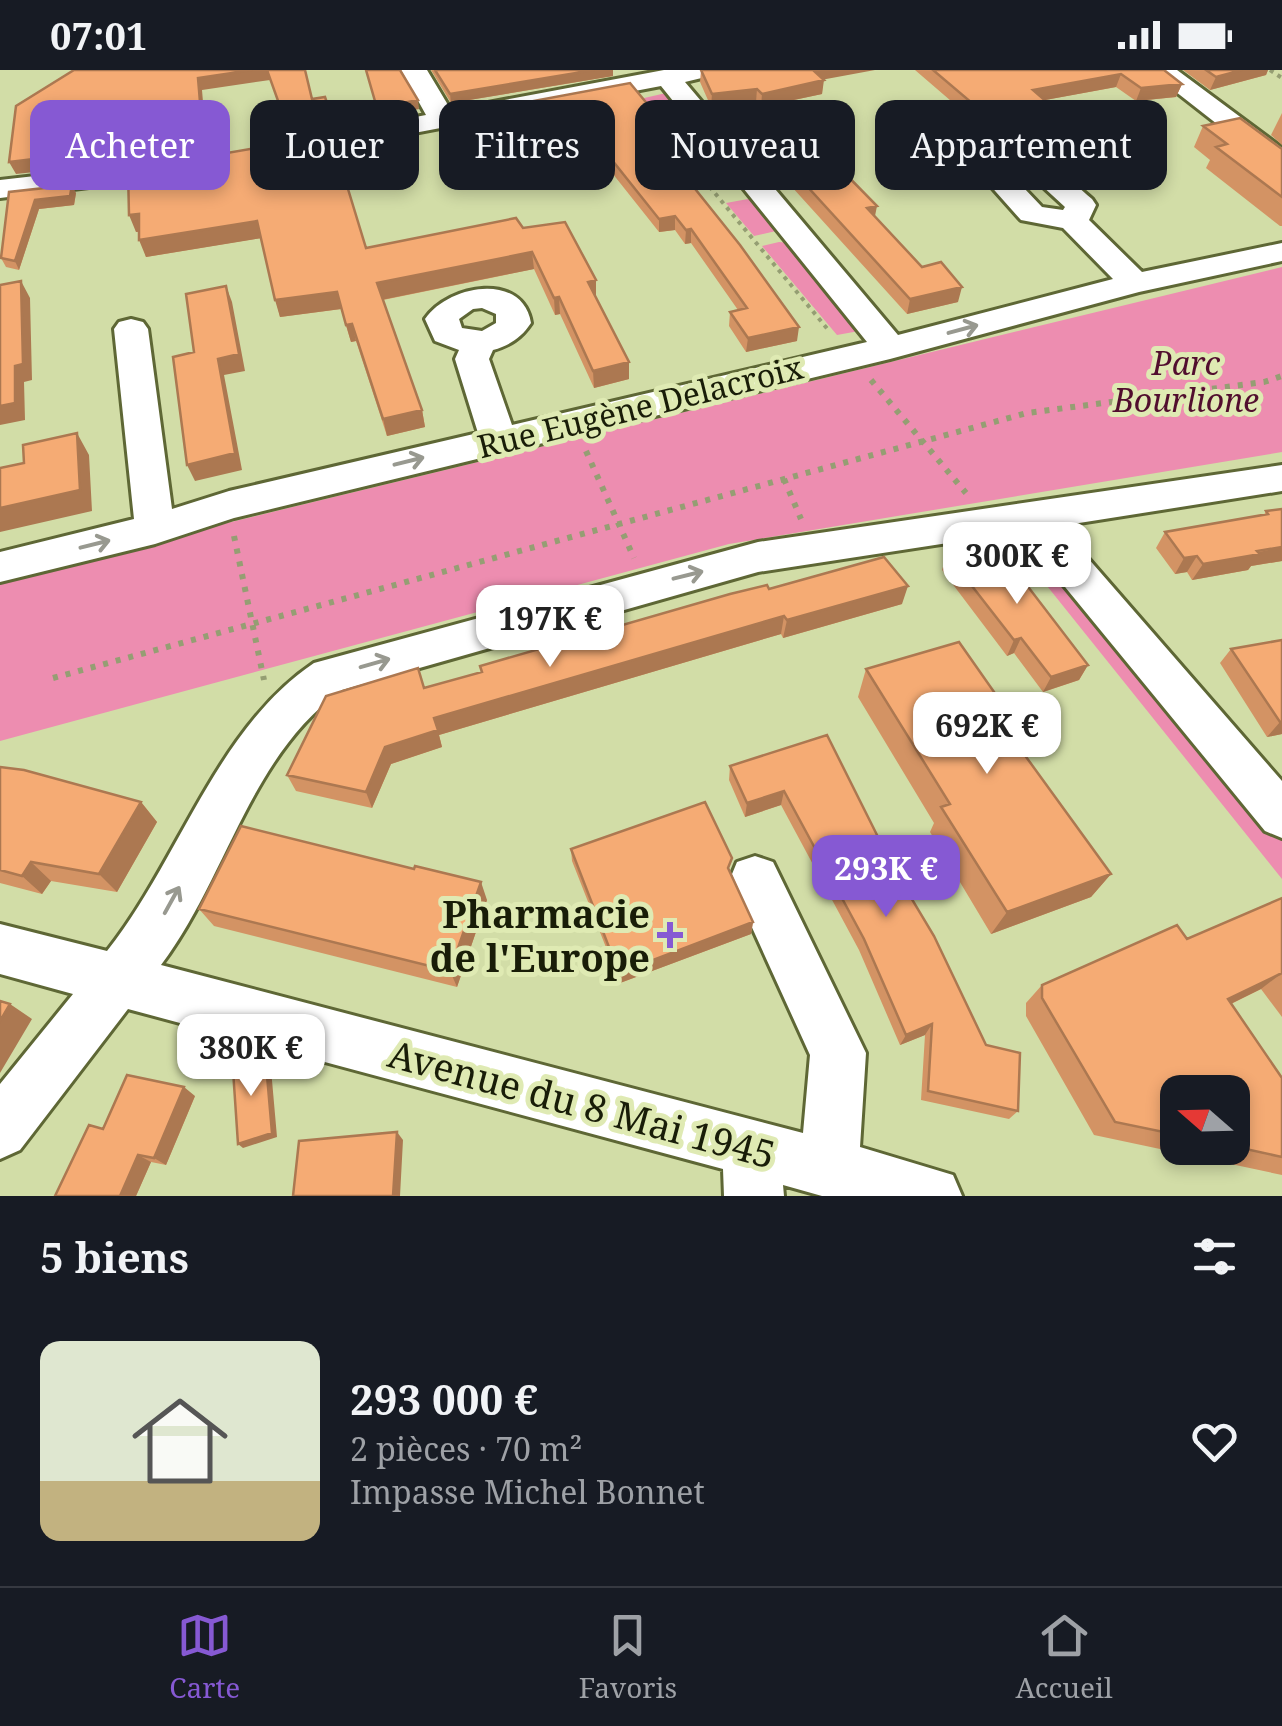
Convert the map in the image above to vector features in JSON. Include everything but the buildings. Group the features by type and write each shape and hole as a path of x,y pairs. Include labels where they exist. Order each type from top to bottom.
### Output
{"street":[{"path":"414,70 439,113"},
{"path":"539,100 660,75 705,70"},
{"path":"1161,70 1282,160"},
{"path":"660,75 890,348"},
{"path":"0,189 30,185"},
{"path":"1072,221 1135,283"},
{"name":"Rue Eugène Delacroix","path":"0,567 155,528 229,504 574,422 859,363 890,348 1135,283 1282,252"},
{"path":"130,328 155,528"},
{"path":"479,342 472,359 499,440"},
{"path":"0,1130 154,934 264,737 303,694 329,676 758,558 1282,478"},
{"path":"1011,521 1275,797"},
{"path":"755,880 838,1053 829,1168"},
{"name":"Avenue du 8 Mai 1945","path":"0,949 752,1172 829,1168 932,1196"}],"path":[{"path":"1270,70 1282,78"},
{"path":"712,190 924,440 1011,521"},
{"path":"53,678 1028,413 1264,382 1282,376"},
{"path":"574,422 641,574 652,570 658,583"},
{"path":"784,479 798,511"},
{"path":"229,504 262,672"}],"green space":[{"path":"666,93 672,100 641,100"},
{"path":"753,200 776,231 754,236 726,203"},
{"path":"790,243 859,331 837,335 762,246"},
{"name":"Parc Bourlione","path":"1282,267 1282,452 729,544 0,741 0,578"},
{"path":"1038,545 1282,837 1282,879 1019,551"}],"place":[{"name":"Pharmacie de l'Europe","path":"670,935"}]}
